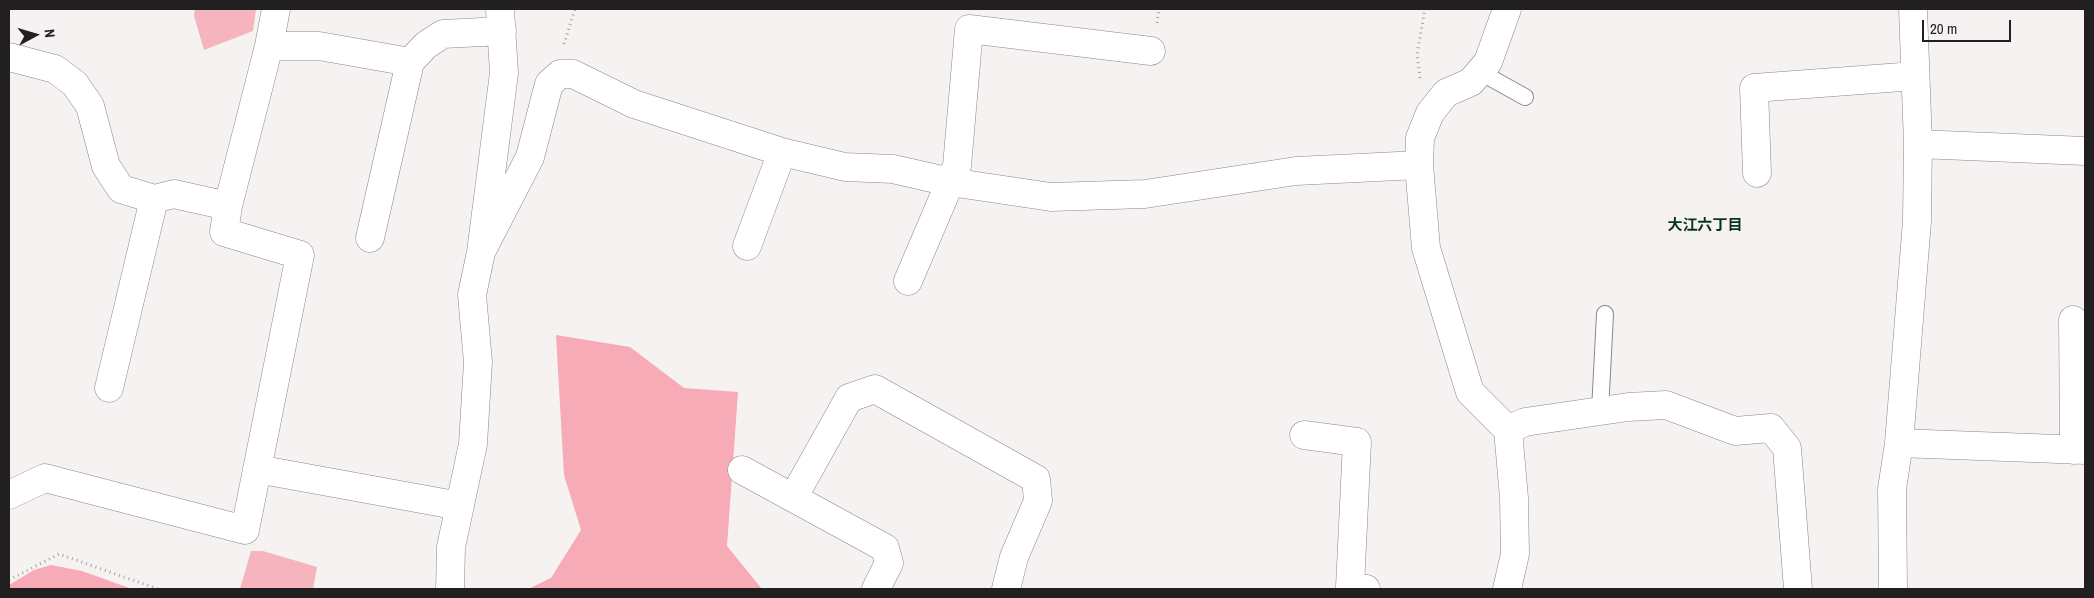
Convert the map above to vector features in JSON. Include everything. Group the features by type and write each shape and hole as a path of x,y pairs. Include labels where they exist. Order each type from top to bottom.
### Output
{"street":[{"path":"9,495 45,478 245,530 300,255 224,232 228,206 269,46 276,9"},
{"path":"1506,589 1515,554 1514,498 1508,430 1470,392 1426,248 1419,165 1420,138 1434,108 1446,93 1471,82 1488,62 1507,9"},
{"path":"1894,589 1892,489 1899,443 1917,221 1918,144 1913,9"},
{"path":"370,238 410,62 426,45 443,34 501,20 504,72 481,252 472,295 478,362 473,444 451,547 450,589"},
{"path":"908,281 956,166 969,29 1151,51"},
{"path":"269,46 319,46 410,62"},
{"path":"9,57 55,69 75,84 90,106 106,166 121,189 154,200 174,194 228,206"},
{"path":"481,252 530,157 549,84 560,74 573,74 634,104 782,152 845,167 893,169 950,182 1051,196 1145,194 1296,171 1419,165"},
{"path":"1757,173 1754,88 1915,76"},
{"path":"1918,144 2085,151"},
{"path":"747,246 782,152"},
{"path":"108,388 154,200"},
{"path":"1899,443 2080,450 2073,320"},
{"path":"793,498 849,398 875,389 1036,479 1038,501 1014,557 1006,589"},
{"path":"1508,430 1525,422 1628,407 1666,406 1735,431 1771,428 1787,448 1798,589"},
{"path":"1304,435 1357,442 1350,587 1366,589"},
{"path":"257,469 460,506"},
{"path":"742,470 885,548 889,563 876,589"}],"lane":[{"path":"1480,72 1524,97"},
{"path":"1600,411 1605,314"}],"path":[{"path":"560,74 560,55 575,9"},
{"path":"1425,9 1417,54 1421,83 1434,108"},
{"path":"9,580 59,554 158,589"}],"shaded area":[{"path":"195,9 256,9 253,31 204,50 194,16"},
{"path":"556,335 630,347 684,388 738,392 727,546 762,589 528,589 551,578 581,530 564,475"},
{"path":"251,551 263,551 317,567 313,589 240,589"},
{"path":"51,565 82,571 132,589 9,589 9,585 34,570"}],"district":[{"name":"大江六丁目","path":"1705,226"}]}
